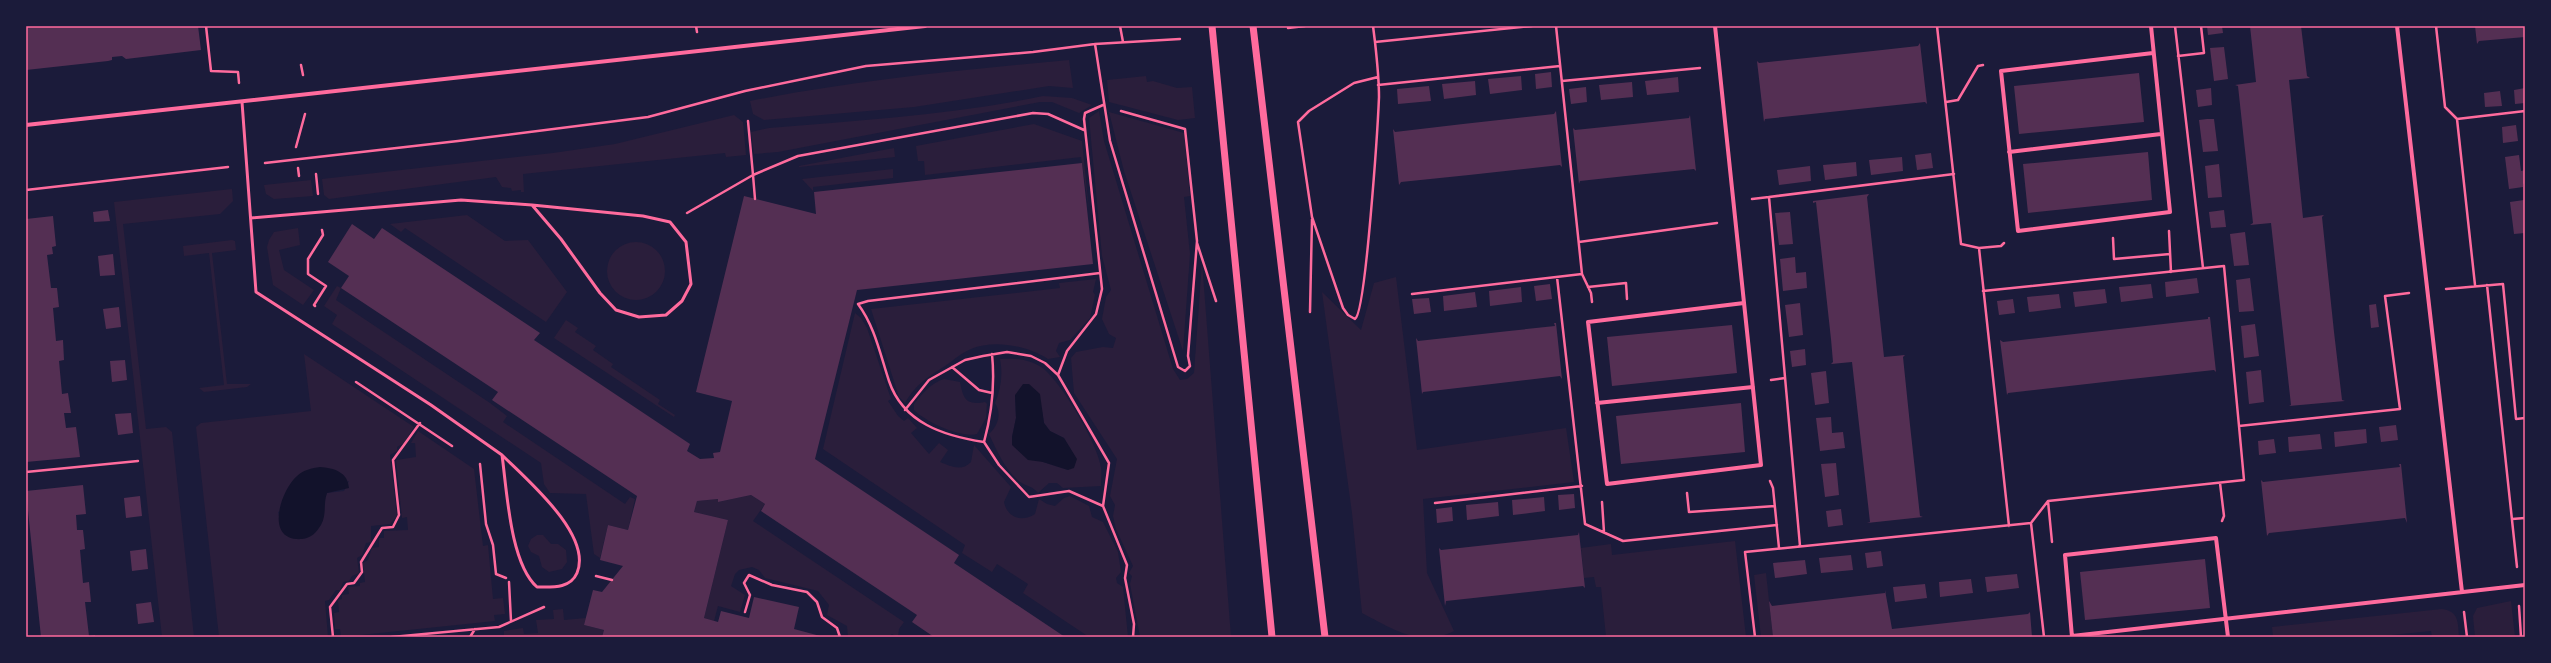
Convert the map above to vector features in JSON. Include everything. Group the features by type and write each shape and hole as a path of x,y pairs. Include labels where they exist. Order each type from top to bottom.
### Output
{"street":[{"path":"26,125 925,26"},
{"path":"1212,26 1272,637"},
{"path":"1252,26 1325,637"},
{"path":"1715,26 1761,465 1607,484 1588,322 1744,303"},
{"path":"2151,26 2170,212 2018,231 2001,71 2153,53"},
{"path":"2397,26 2462,592"},
{"path":"2010,152 2161,134"},
{"path":"1598,403 1753,387"},
{"path":"2228,637 2226,619 2216,538 2065,555 2072,636 2226,619 2525,585"}],"lane":[{"path":"242,102 256,292 431,405 502,455 548,501 575,537 580,554 580,566 574,579 560,586 537,586 528,579 517,552 502,455"},
{"path":"250,218 461,200 532,205 643,216 670,222 686,242 691,284 682,302 666,315 639,317 616,310 600,293 561,239 532,205"}],"path":[{"path":"206,26 211,71 238,72 242,102"},
{"path":"1120,26 1123,42"},
{"path":"1288,28 1305,26"},
{"path":"1373,26 1378,77 1376,150 1360,312 1355,319 1348,315 1343,308 1312,217 1298,122 1309,111 1354,83 1378,77"},
{"path":"1375,42 1532,26"},
{"path":"1556,26 1582,274 1588,287 1592,302"},
{"path":"1937,26 1961,244 1979,248 2001,246"},
{"path":"2175,26 2203,268"},
{"path":"2178,56 2204,53 2201,26"},
{"path":"2436,26 2445,107 2457,119 2475,285"},
{"path":"26,190 458,142 648,117 745,91 866,66 1033,52 1095,44 1180,39"},
{"path":"1095,44 1103,105 1110,141 1178,367 1185,371 1190,366 1188,356 1196,241 1185,129 1121,111"},
{"path":"1946,102 1958,100 1978,66 1983,65"},
{"path":"1378,85 1560,66"},
{"path":"1562,81 1696,69"},
{"path":"1058,375 1067,350 1096,314 1102,290 1084,130 1085,114 1103,105"},
{"path":"296,147 307,108"},
{"path":"2457,119 2525,111"},
{"path":"670,222 754,175 798,156 1033,113 1048,114 1084,130"},
{"path":"748,121 755,199"},
{"path":"2180,125 2186,124"},
{"path":"298,168 300,176"},
{"path":"316,174 318,196"},
{"path":"1756,198 1954,174"},
{"path":"1769,197 1800,546"},
{"path":"1578,242 1711,224"},
{"path":"319,309 314,305 326,286 308,274 308,258 323,235 322,225"},
{"path":"2169,237 2171,272"},
{"path":"2113,240 2114,259 2170,254"},
{"path":"1979,248 2009,526"},
{"path":"1984,291 2224,266 2244,480 2048,501 2031,523 2044,637"},
{"path":"1100,273 875,300 858,304 870,321 896,399 905,410 933,430 955,438 984,442 999,465 1029,497 1069,491 1103,506"},
{"path":"1412,294 1582,274"},
{"path":"1588,287 1626,283 1627,300"},
{"path":"2239,426 2400,409 2385,296 2475,285 2503,284 2516,420 2525,418"},
{"path":"2487,285 2519,586 2521,637"},
{"path":"905,410 929,380 965,360 1007,352 1031,356 1045,363 1058,375 1109,463 1103,506 1127,565 1125,578 1134,624 1133,637"},
{"path":"984,442 990,421 994,374 992,354"},
{"path":"952,367 979,390 992,392"},
{"path":"1772,380 1785,378"},
{"path":"354,380 456,448"},
{"path":"333,637 330,607 348,584 354,583 362,572 361,562 382,528 393,527 400,515 393,460 431,405"},
{"path":"474,460 480,464 486,524 493,545 496,574 505,576 508,581 511,621"},
{"path":"26,472 138,461"},
{"path":"2220,483 2224,516"},
{"path":"1435,504 1582,486"},
{"path":"1774,488 1779,548"},
{"path":"1688,495 1689,512 1775,506"},
{"path":"2048,501 2052,538"},
{"path":"1601,505 1604,532"},
{"path":"2512,520 2525,518"},
{"path":"1754,637 1745,552 2031,523"},
{"path":"744,612 750,595 744,583 749,575 772,585 807,592 817,602 822,617 837,628 840,637"},
{"path":"392,637 499,627 552,604 562,603 560,586"},
{"path":"2462,592 2467,637"},
{"path":"470,637 475,629"}],"shaded area":[{"path":"1069,60 1073,88 1049,86 914,107 764,120 753,114 750,101 869,81"},
{"path":"1146,76 1147,82 1153,81 1177,88 1192,87 1195,118 1178,120 1109,102 1107,80"},
{"path":"1043,96 1072,98 1092,105 1079,113 1052,102 1040,102 778,152 754,154 751,132 769,128 941,112 1009,103"},
{"path":"1099,111 1104,141 1173,369 1180,380 1187,379 1194,373 1202,262 1231,637 1140,637 1130,584 1132,576 1129,573 1133,566 1116,529 1113,516 1115,505 1110,496 1117,459 1074,393 1071,358 1076,352 1103,347 1113,348 1116,338 1109,334 1102,319 1106,297 1111,290 1102,256 1089,118"},
{"path":"1109,112 1184,133 1190,196 1184,197 1190,254 1183,351 1124,171"},
{"path":"734,115 743,122 746,155 726,157 725,153 523,174 524,192 521,192 521,190 512,191 511,188 502,187 496,177 329,199 324,195 322,179 553,153 615,144"},
{"path":"1034,124 1082,141 1089,210 1081,157 925,175 924,161 918,161 916,146"},
{"path":"894,148 895,157 799,167 799,166"},
{"path":"893,169 893,178 813,187 813,191 802,179"},
{"path":"311,180 313,196 274,199 266,194 264,185"},
{"path":"232,189 233,201 220,214 123,224 146,429 166,427 172,432 194,637 162,637 114,202"},
{"path":"467,215 505,241 528,240 567,292 546,322 405,228 401,232 390,224"},
{"path":"298,228 300,245 279,250 284,270 314,290 303,305 273,285 267,247 274,232"},
{"path":"232,240 235,241 236,250 212,253 227,384 251,384 247,387 204,392 199,388 224,385 209,253 184,256 183,246"},
{"path":"636,242 647,244 660,255 663,260 665,271 663,282 652,295 647,298 636,300 625,298 612,287 609,282 607,271 609,260 620,247 625,244"},
{"path":"1396,277 1417,450 1566,428 1574,482 1423,499 1427,573 1454,631 1442,636 1430,638 1418,637 1396,630 1362,613 1352,513 1322,292 1361,330 1374,283"},
{"path":"1096,279 1093,292 1095,295 1090,318 1070,340 1059,343 1056,351 1060,357 1048,359 1040,354 1011,345 1000,344 980,346 964,352 928,378 918,386 905,403 899,397 871,309 1060,288 1059,283"},
{"path":"337,286 341,288 336,300 490,403 507,416 503,422 625,504 630,497 635,499 628,530 608,525 600,558 594,554 586,494 550,493 544,484 541,463 332,324 337,315 324,306"},
{"path":"855,313 861,318 867,328 891,399 888,401 898,416 904,421 908,418 917,428 911,433 929,454 939,443 948,450 940,462 956,467 964,467 971,462 974,445 1011,487 1004,502 1008,511 1015,517 1025,518 1035,514 1039,499 1047,504 1055,506 1064,498 1070,496 1089,506 1092,517 1103,522 1118,552 1121,572 1116,578 1117,583 1123,587 1128,637 1089,637 1023,593 1028,584 997,564 992,572 962,553 965,545 823,449"},
{"path":"566,320 578,328 575,332 596,346 593,350 613,364 611,367 660,400 658,404 675,415 674,417 554,338"},
{"path":"304,354 414,427 404,443 397,447 397,451 390,455 397,516 390,524 371,526 371,542 366,543 362,555 357,558 359,573 352,576 349,581 343,582 340,590 336,590 329,600 325,601 328,637 219,637 196,427 201,423 311,411","holes":["349,481 344,491 327,493 324,501 282,529 278,512"]},
{"path":"1000,359 1016,359 1032,362 1049,374 1058,385 1068,398 1086,430 1099,458 1101,468 1101,486 1063,488 1057,483 1049,483 1038,493 1032,487 1020,482 1010,472 989,434 997,424 999,416 995,403 1001,382","holes":["1015,395 1042,411 1044,423 1050,431 1064,438 1076,459 1068,470 1043,462 1012,437 1016,418"]},
{"path":"944,379 960,382 962,392 969,401 973,403 985,402 987,404 986,418 977,434 962,434 944,428 919,415 914,410 914,404 924,393 935,383"},
{"path":"1023,384 1029,384 1040,394 1044,423 1050,431 1064,438 1077,459 1074,468 1068,470 1043,462 1028,460 1012,445 1016,418 1015,395"},
{"path":"418,431 474,469 483,546 488,545 493,599 503,598 505,614 494,615 495,621 341,637 340,629 335,629 334,613 339,612 338,600 342,599 342,595 349,594 348,587 360,586 360,583 365,582 363,563 368,560 372,548 379,547 379,538 384,538 384,531 408,530 407,517 402,518 396,460 416,457 415,443 411,443"},
{"path":"320,467 330,468 339,472 346,478 349,488 327,493 323,521 313,535 302,539 290,538 283,533 279,524 281,503 285,493 299,474"},
{"path":"751,495 765,504 753,521 904,622 899,629 898,637 892,634 888,637 848,637 847,626 827,615 829,605 818,591 765,578 759,570 752,567 739,570 735,574 731,586 745,595 740,612 718,606 714,621 704,618 728,520 694,512 697,501 718,499 718,502"},
{"path":"537,535 543,535 551,544 558,544 566,550 567,562 562,569 549,572 542,567 539,556 531,552 528,546 531,539"},
{"path":"1735,541 1746,637 1606,637 1601,587 1596,587 1594,577 1584,578 1581,548 1611,544 1612,555"},
{"path":"1766,573 1773,637 1761,637 1754,575"},
{"path":"2511,601 2515,637 2475,637 2473,616 2477,608"},
{"path":"563,609 564,620 586,618 584,625 604,630 602,637 504,637 504,631 523,628 524,634 538,633 536,620 554,619 553,610"},
{"path":"2442,609 2448,610 2455,615 2458,623 2459,637 2432,637 2431,631 2372,637 2273,637 2272,627"}],"building":[{"path":"26,26 198,26 201,50 126,59 122,56 112,57 112,60 108,61 26,70"},
{"path":"2207,26 2222,26 2223,33 2208,35"},
{"path":"2250,26 2301,26 2307,76 2310,78 2289,80 2303,218 2324,215 2322,217 2334,332 2342,400 2345,401 2289,406 2291,405 2271,223 2250,225 2253,223 2238,86 2235,85 2256,82"},
{"path":"2475,26 2525,26 2525,37 2479,41 2477,44"},
{"path":"1920,43 1927,104 1925,102 1765,119 1764,122 1757,61 1759,63 1873,51 1918,46"},
{"path":"2224,47 2228,79 2214,81 2210,48"},
{"path":"1551,72 1552,87 1536,89 1535,74"},
{"path":"2139,73 2144,122 2019,134 2014,86"},
{"path":"1521,76 1522,90 1490,94 1488,79"},
{"path":"1678,77 1679,92 1647,95 1645,81"},
{"path":"1475,81 1476,95 1444,99 1442,84"},
{"path":"1632,82 1633,97 1601,100 1599,85"},
{"path":"1429,86 1431,101 1398,104 1397,89"},
{"path":"1586,87 1587,102 1571,104 1569,89"},
{"path":"2211,88 2212,105 2198,107 2196,90"},
{"path":"2525,88 2525,103 2515,104 2514,90"},
{"path":"2500,91 2502,106 2485,107 2484,93"},
{"path":"1556,111 1562,167 1560,165 1401,182 1399,185 1393,129 1395,132 1554,114"},
{"path":"1690,115 1696,171 1694,169 1580,181 1579,184 1573,128 1575,130 1689,118"},
{"path":"2214,119 2218,151 2203,152 2199,120"},
{"path":"2516,125 2518,141 2503,143 2502,127"},
{"path":"2148,152 2152,200 2028,213 2023,164"},
{"path":"1931,153 1933,168 1917,170 1915,155"},
{"path":"2519,155 2521,171 2525,170 2525,183 2523,184 2523,187 2509,189 2505,157"},
{"path":"1902,157 1903,171 1871,175 1869,160"},
{"path":"1856,162 1857,176 1825,180 1823,165"},
{"path":"1082,163 1093,264 857,290 815,459 959,555 954,563 1065,637 934,637 912,622 917,615 761,511 765,504 751,495 718,502 718,499 697,501 694,512 728,520 704,618 718,622 721,611 749,618 754,597 799,607 794,629 824,637 602,637 604,630 584,625 593,590 602,592 623,566 600,560 608,525 628,530 637,496 492,400 498,392 341,288 349,276 328,262 352,224 374,239 382,228 540,333 534,340 690,444 687,451 700,459 714,458 713,453 720,452 732,401 696,392 744,196 816,214 814,192"},
{"path":"2219,164 2222,197 2208,198 2205,166"},
{"path":"1810,166 1811,181 1779,185 1777,170"},
{"path":"1869,194 1867,197 1884,357 1905,355 1903,357 1920,516 1923,517 1867,523 1870,522 1852,362 1831,364 1833,362 1831,339 1816,202 1813,203 1813,201"},
{"path":"2524,200 2525,233 2514,234 2510,202"},
{"path":"108,210 110,221 94,222 93,212"},
{"path":"2224,210 2226,227 2211,228 2209,212"},
{"path":"1790,212 1793,244 1779,245 1775,213"},
{"path":"53,216 56,246 52,247 53,254 47,255 51,288 57,288 59,307 53,308 56,341 63,340 64,360 59,361 62,394 68,393 71,413 64,413 66,428 76,427 80,457 26,462 26,219"},
{"path":"2245,232 2249,265 2234,266 2230,234"},
{"path":"113,254 115,275 100,276 98,256"},
{"path":"1795,257 1796,273 1806,272 1807,288 1783,291 1780,259"},
{"path":"2197,278 2199,293 2166,297 2165,282"},
{"path":"2250,278 2254,311 2239,312 2236,280"},
{"path":"1550,284 1552,299 1536,301 1534,286"},
{"path":"2151,284 2153,298 2121,302 2119,287"},
{"path":"1521,287 1522,302 1490,306 1489,291"},
{"path":"2105,289 2107,303 2075,307 2073,292"},
{"path":"1475,292 1477,307 1444,311 1443,296"},
{"path":"2059,294 2061,308 2029,312 2027,297"},
{"path":"1429,298 1431,312 1414,314 1412,299"},
{"path":"2013,299 2015,313 1999,315 1997,301"},
{"path":"1800,303 1803,335 1789,337 1785,305"},
{"path":"2376,304 2379,327 2371,328 2369,305"},
{"path":"119,307 121,327 106,329 103,309"},
{"path":"2208,317 2210,317 2216,372 2214,370 2122,380 2008,393 2007,395 2000,340 2003,342 2208,319"},
{"path":"1554,323 1556,323 1562,379 1560,376 1423,392 1422,394 1416,338 1418,341 1555,326"},
{"path":"2255,324 2259,356 2244,358 2241,326"},
{"path":"1732,325 1737,373 1612,386 1607,337"},
{"path":"1805,349 1806,365 1792,367 1790,351"},
{"path":"125,360 127,380 112,382 110,361"},
{"path":"2261,370 2264,402 2249,404 2246,372"},
{"path":"1826,371 1829,403 1815,405 1811,373"},
{"path":"1741,403 1745,452 1621,464 1616,416"},
{"path":"131,413 133,433 118,435 115,414"},
{"path":"1831,417 1832,433 1843,432 1845,448 1820,451 1816,418"},
{"path":"2396,425 2398,440 2381,442 2379,427"},
{"path":"2366,429 2367,443 2335,447 2334,432"},
{"path":"2320,434 2322,449 2289,452 2288,437"},
{"path":"2274,439 2276,453 2259,455 2258,441"},
{"path":"1836,463 1839,495 1825,497 1821,464"},
{"path":"2399,464 2401,464 2407,523 2405,518 2269,533 2267,536 2261,480 2263,482 2400,467"},
{"path":"83,485 86,514 76,515 77,530 83,530 85,549 80,550 83,583 89,582 91,602 85,602 89,636 95,635 95,637 41,637 26,491"},
{"path":"1574,494 1575,508 1559,510 1558,495"},
{"path":"140,496 142,516 126,518 124,498"},
{"path":"1544,497 1545,511 1513,515 1512,500"},
{"path":"1498,502 1499,516 1467,520 1466,505"},
{"path":"1452,507 1453,521 1437,523 1436,509"},
{"path":"1841,509 1843,525 1828,527 1826,511"},
{"path":"1579,532 1585,588 1583,586 1446,601 1445,606 1439,548 1441,550 1578,535"},
{"path":"146,549 148,569 132,571 130,551"},
{"path":"1881,551 1883,566 1867,568 1865,553"},
{"path":"1851,555 1853,570 1821,573 1819,558"},
{"path":"2205,559 2210,608 2085,620 2080,572"},
{"path":"1805,560 1807,574 1775,578 1773,563"},
{"path":"2017,574 2019,588 1987,592 1985,577"},
{"path":"1971,579 1973,593 1940,597 1939,582"},
{"path":"1925,584 1927,598 1895,602 1893,587"},
{"path":"1885,590 1892,629 2028,614 2030,612 2032,637 1773,637 1769,601 1772,606 1885,593"},
{"path":"151,602 154,622 138,624 136,604"}]}
